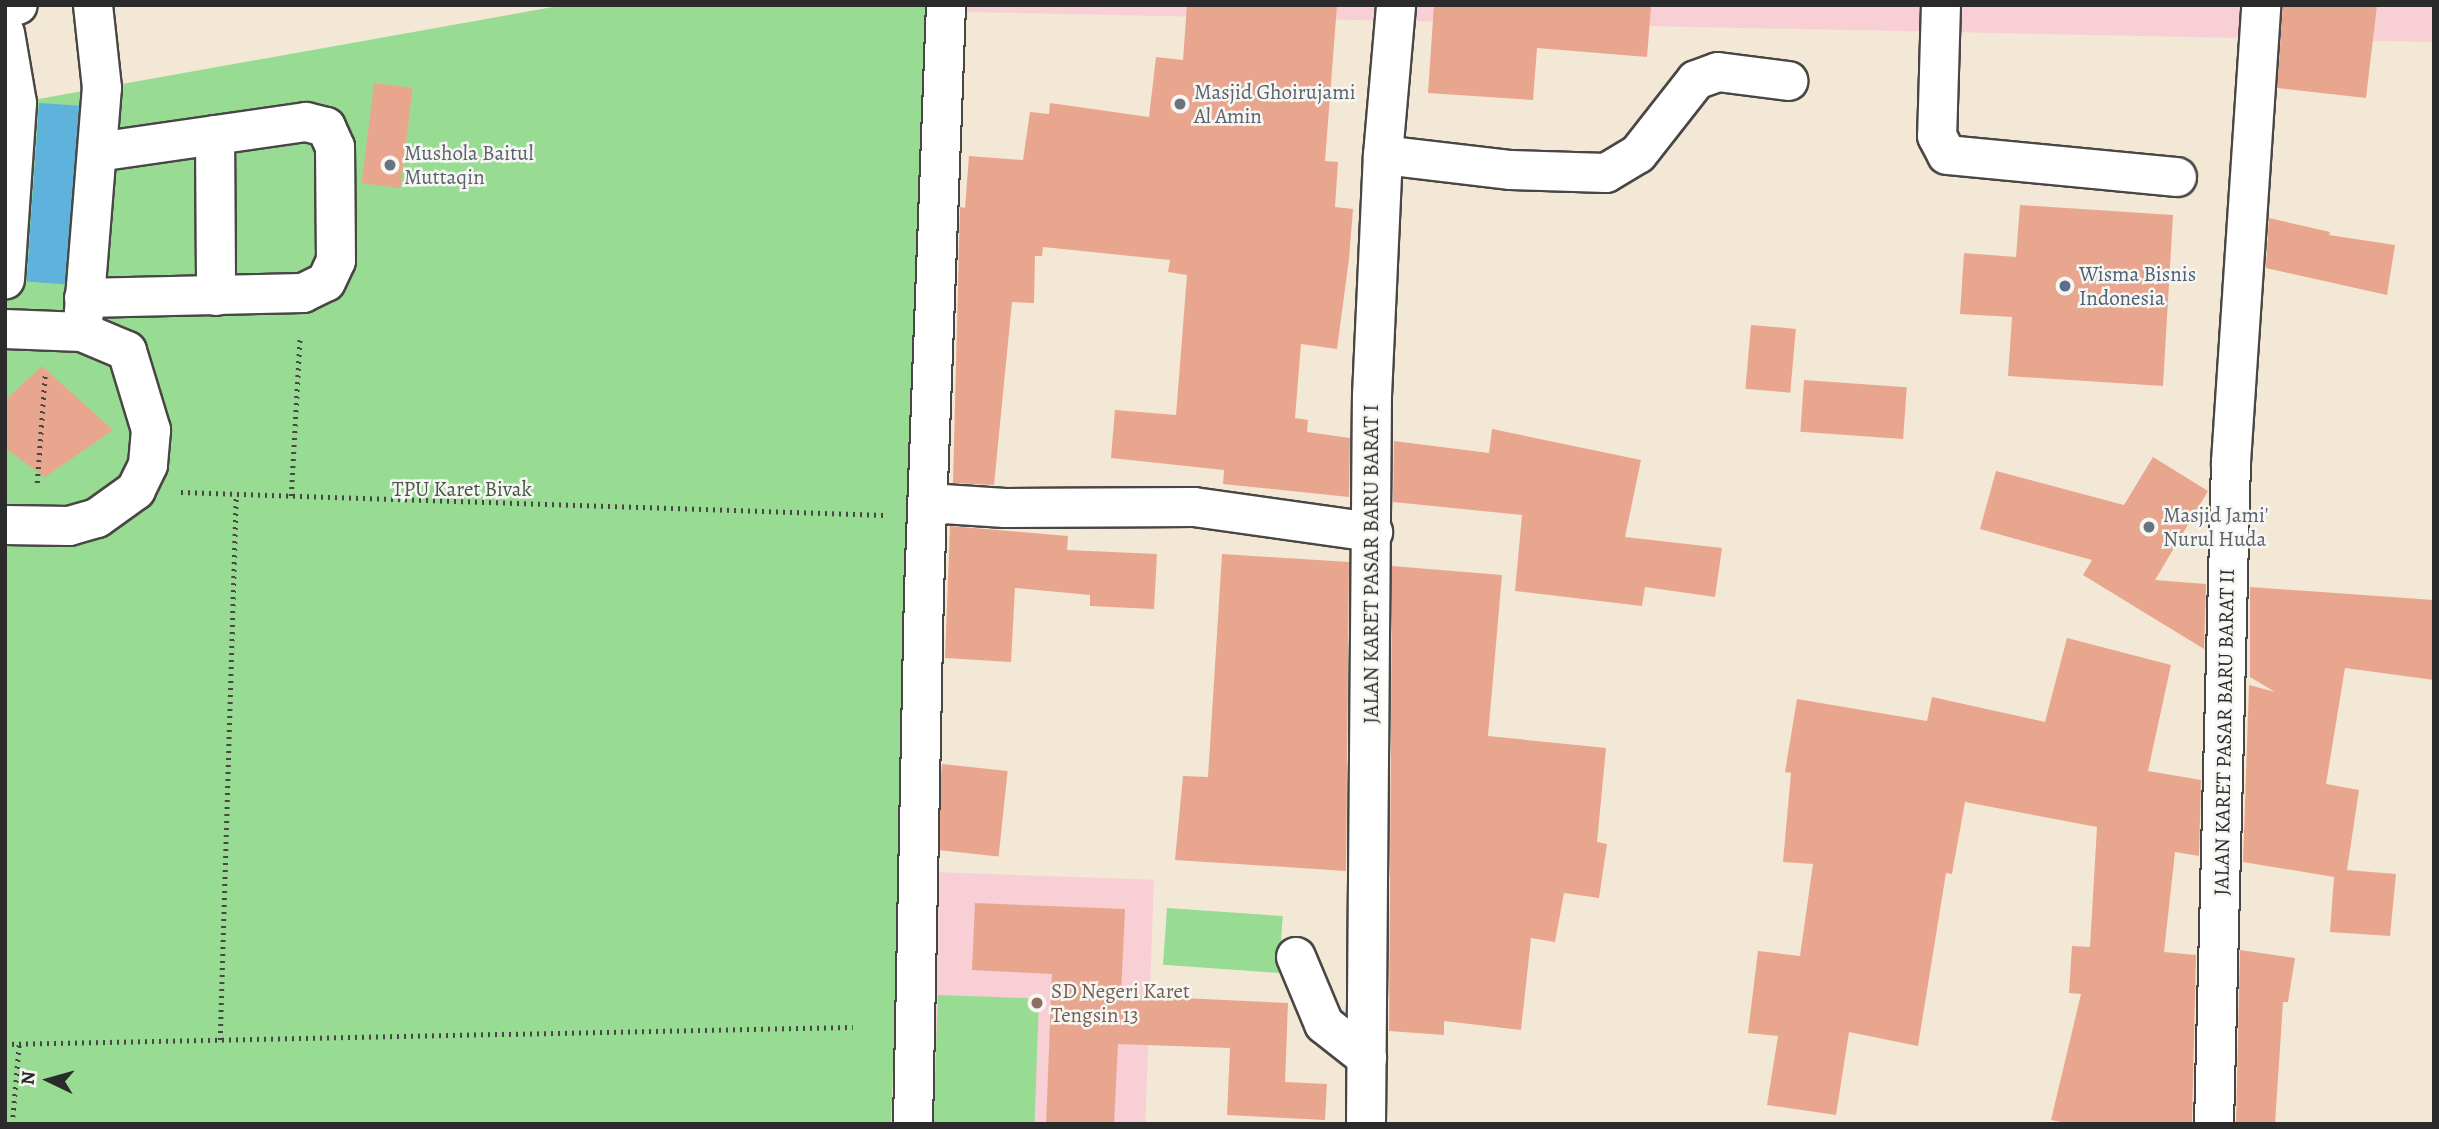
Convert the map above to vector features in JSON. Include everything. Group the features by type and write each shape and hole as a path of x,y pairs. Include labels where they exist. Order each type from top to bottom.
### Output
{"street":[{"path":"5,8 18,5"},
{"path":"71,320 97,152 102,88 93,5"},
{"path":"913,1124 928,503 946,5"},
{"name":"JALAN KARET PASAR BARU BARAT I","path":"1366,1124 1373,532 1372,396 1383,155 1396,5"},
{"path":"1941,5 1937,136 1947,155 2177,177"},
{"name":"JALAN KARET PASAR BARU BARAT II","path":"2214,1124 2231,462 2261,5"},
{"path":"5,33 17,103 9,173 5,280"},
{"path":"1383,155 1511,170 1606,173 1638,154 1696,80 1718,72 1787,81"},
{"path":"5,329 216,296 303,293 326,282 335,261 335,147 326,127 306,122 97,152"},
{"path":"215,135 216,296"},
{"path":"20,526 97,518 136,490 148,465 151,430 127,351 71,320"},
{"path":"928,503 1005,508 1194,507 1373,532"},
{"path":"1296,957 1324,1024 1367,1058"}],"path":[{"path":"291,496 303,293"},
{"path":"20,526 71,320"},
{"path":"136,490 887,516"},
{"path":"220,1040 236,494"},
{"path":"5,1044 853,1027"},
{"path":"12,1124 19,1044"}],"shaded area":[{"path":"965,5 2434,5 2434,42 964,12"},
{"name":"SD Negeri Karet Tengsin 13","path":"931,872 1154,880 1145,1124 922,1124"}],"green space":[{"name":"TPU Karet Bivak","path":"564,5 934,5 891,1124 5,1124 5,105"},
{"path":"1167,908 1283,916 1279,973 1163,965"},
{"path":"938,995 1039,999 1035,1124 933,1124"}],"water":[{"path":"39,103 80,106 67,284 27,282"}],"building":[{"path":"1187,5 1337,5 1325,161 1338,162 1335,207 1353,209 1349,259 1337,349 1301,344 1295,418 1308,420 1307,432 1350,438 1349,497 1223,484 1224,470 1111,458 1115,410 1176,415 1187,275 1168,272 1170,260 1043,247 1042,256 1035,256 1034,303 1012,302 994,485 953,483 960,207 965,208 969,156 1023,160 1030,112 1049,114 1050,103 1149,117 1156,57 1183,60"},
{"path":"1434,5 1651,7 1647,57 1537,48 1533,100 1428,93"},
{"path":"2283,5 2377,5 2366,98 2277,88"},
{"path":"374,83 413,88 400,188 362,183"},
{"name":"Wisma Bisnis Indonesia","path":"2020,205 2173,215 2163,386 2008,376 2012,317 1960,314 1964,253 2016,257"},
{"path":"2269,218 2330,232 2329,235 2395,245 2387,295 2266,268"},
{"path":"1751,325 1796,329 1790,393 1745,389"},
{"path":"42,366 113,430 45,477 5,448 5,400"},
{"path":"1804,380 1907,387 1903,439 1800,432"},
{"path":"1492,429 1641,460 1625,537 1722,548 1715,597 1645,587 1642,606 1515,591 1522,515 1393,502 1394,441 1489,453"},
{"path":"2153,457 2208,491 2155,580 2206,584 2204,649 2083,575 2092,560 1980,529 1996,471 2124,505"},
{"path":"950,526 1068,536 1067,550 1157,554 1154,609 1090,606 1090,595 1015,588 1011,662 945,658"},
{"path":"1222,554 1349,562 1346,871 1175,860 1183,776 1208,777"},
{"path":"1392,566 1502,575 1488,736 1606,748 1597,842 1607,844 1599,898 1564,893 1555,942 1531,938 1521,1030 1444,1021 1444,1035 1389,1031"},
{"path":"2250,587 2434,600 2434,680 2345,668 2326,784 2359,790 2347,870 2396,874 2390,936 2330,932 2334,877 2243,862 2249,685 2275,692 2250,677"},
{"path":"2067,638 2171,665 2148,771 2201,780 2199,856 2175,852 2164,952 2196,955 2192,1124 2071,1124 2051,1120 2081,994 2069,993 2072,946 2090,947 2097,827 1965,802 1952,874 1946,873 1918,1046 1849,1032 1836,1115 1767,1105 1778,1036 1748,1033 1758,951 1800,956 1813,864 1783,862 1791,773 1785,772 1797,699 1927,721 1932,697 2045,722"},
{"path":"942,764 1008,771 999,856 933,850"},
{"path":"975,903 1125,909 1121,995 1288,1003 1285,1082 1327,1084 1325,1120 1227,1115 1230,1048 1118,1044 1114,1124 1046,1124 1052,974 972,970"},
{"path":"2240,950 2295,958 2288,1002 2283,1002 2275,1124 2236,1124"}],"place":[{"name":"Masjid Ghoirujami Al Amin","path":"1180,104"},
{"name":"Mushola Baitul Muttaqin","path":"390,165"},
{"name":"Wisma Bisnis Indonesia","path":"2065,286"},
{"name":"Masjid Jami' Nurul Huda","path":"2149,527"},
{"name":"SD Negeri Karet Tengsin 13","path":"1037,1003"}]}
